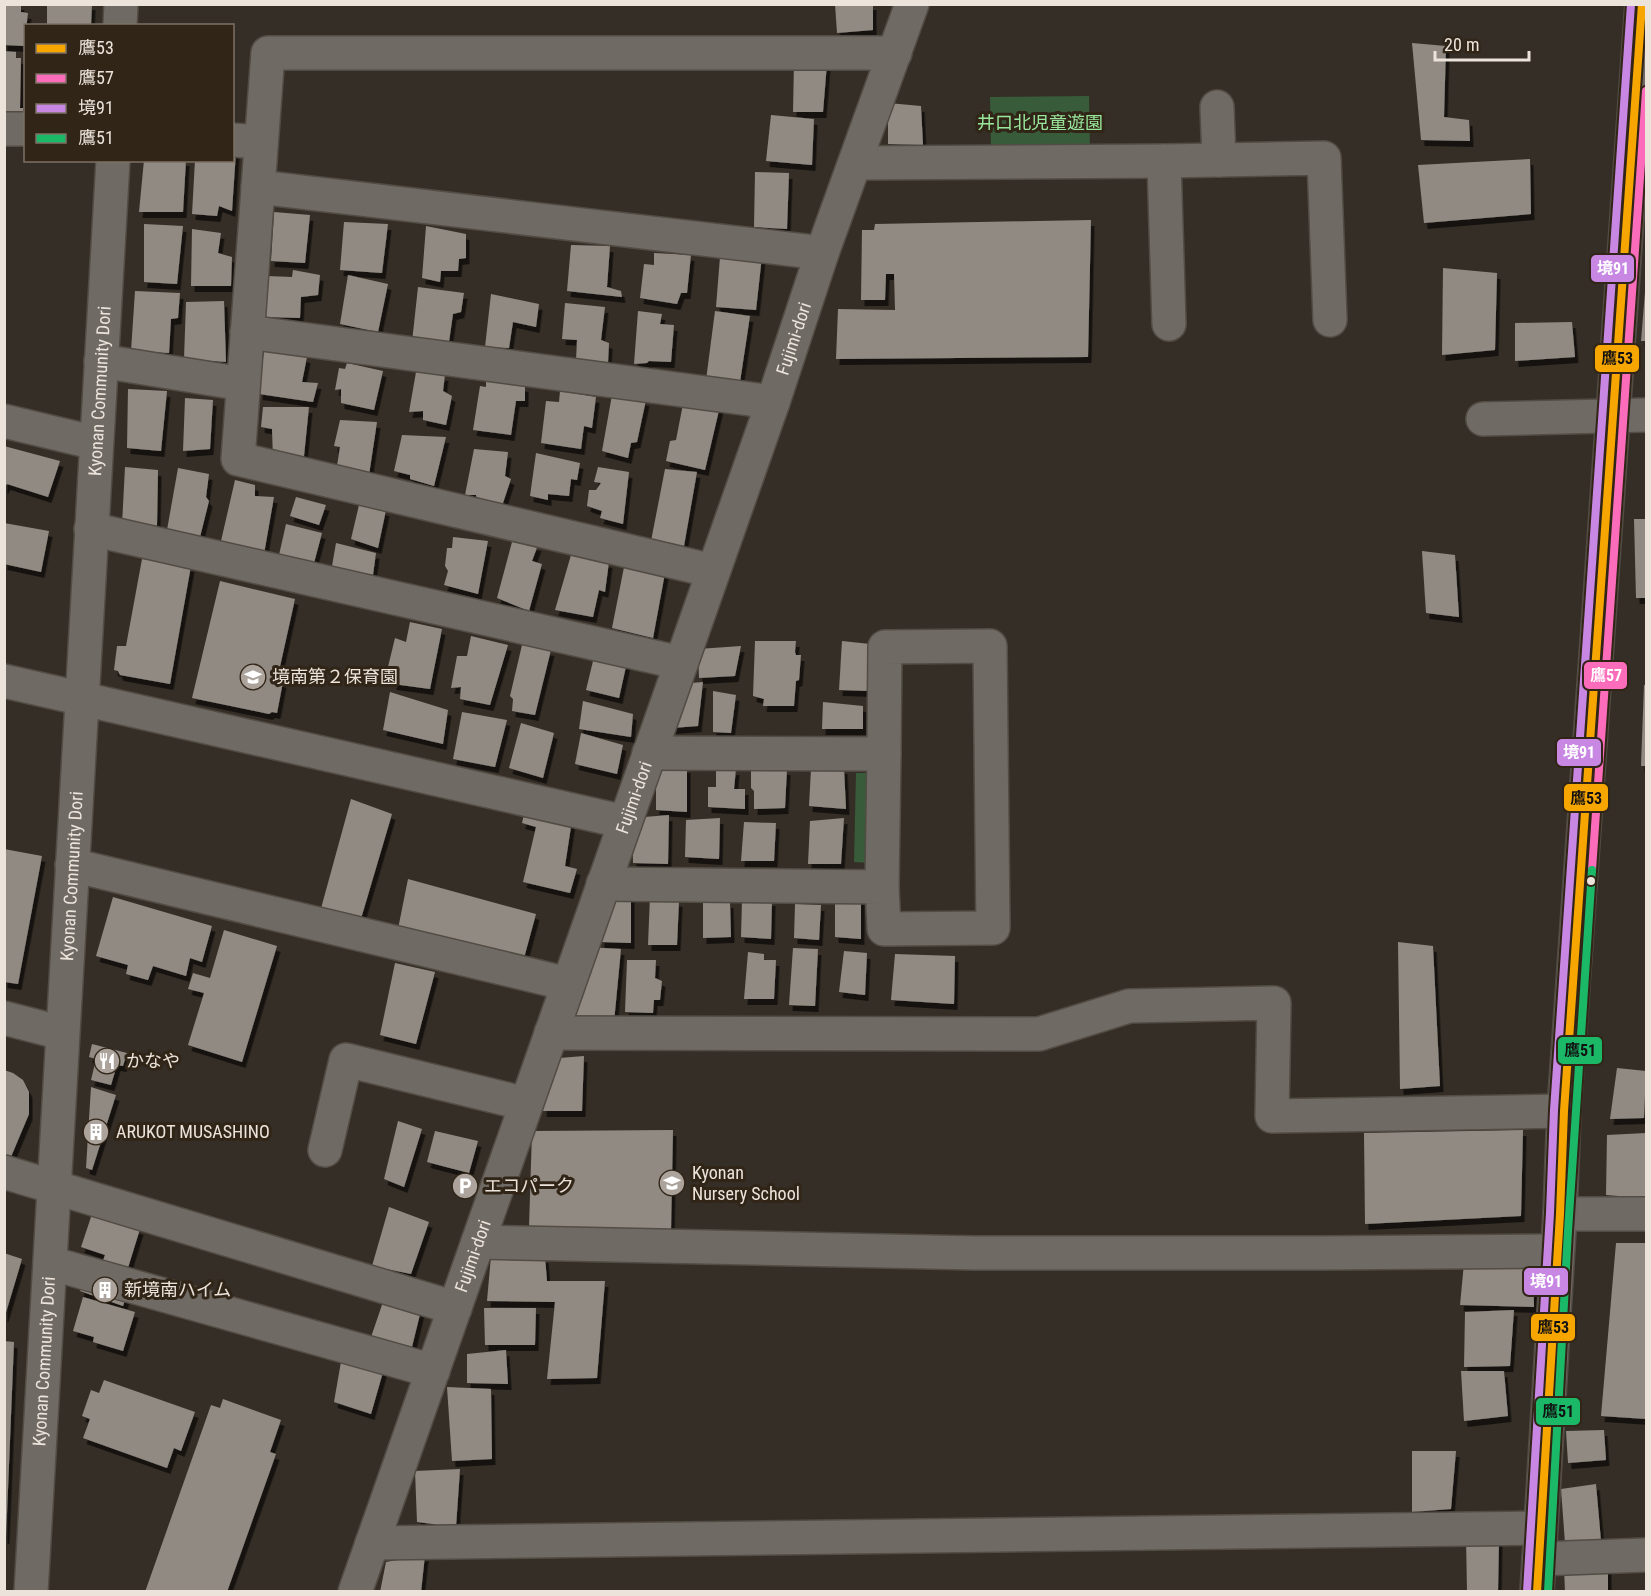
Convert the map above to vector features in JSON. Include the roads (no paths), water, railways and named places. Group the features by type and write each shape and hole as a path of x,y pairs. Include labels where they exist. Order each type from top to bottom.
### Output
{"main road":[{"path":"1537,1592 1564,1111 1614,416 1638,204 1642,4"}],"street":[{"path":"120,24 121,4"},
{"name":"Fujimi-dori","path":"355,1592 626,822 822,253 912,4"},
{"path":"713,571 238,459 258,188 247,141 268,53 895,53"},
{"path":"1217,107 1219,160"},
{"path":"4,129 24,129"},
{"path":"856,163 1324,158 1330,320"},
{"path":"1164,161 1169,324"},
{"name":"Kyonan Community Dori","path":"31,1592 112,162"},
{"path":"258,188 822,253"},
{"path":"247,332 772,402"},
{"path":"101,361 243,384"},
{"path":"1483,419 1647,415"},
{"path":"4,421 96,443"},
{"path":"91,529 681,663"},
{"path":"990,646 993,928 884,929 882,887 885,647 990,646"},
{"path":"4,681 626,822"},
{"path":"649,753 884,754"},
{"path":"72,865 568,984"},
{"path":"603,884 882,887"},
{"path":"551,1033 1039,1035 1129,1006 1274,1003 1272,1116 1564,1111"},
{"path":"4,1017 62,1033"},
{"path":"325,1150 346,1060 526,1104"},
{"path":"4,1172 455,1308"},
{"path":"1560,1214 1647,1214"},
{"path":"478,1242 975,1253 1557,1251"},
{"path":"50,1263 433,1371"},
{"path":"372,1543 1539,1544 1647,1555"}],"place":[{"name":"境南第２保育園","path":"253,677"},
{"name":"かなや","path":"107,1061"},
{"name":"ARUKOT MUSASHINO","path":"96,1132"},
{"name":"Kyonan Nursery School","path":"672,1183"},
{"name":"エコパーク","path":"465,1186"},
{"name":"新境南ハイム","path":"105,1290"}],"park label":[{"name":"井口北児童遊園","path":"1040,123"}]}
